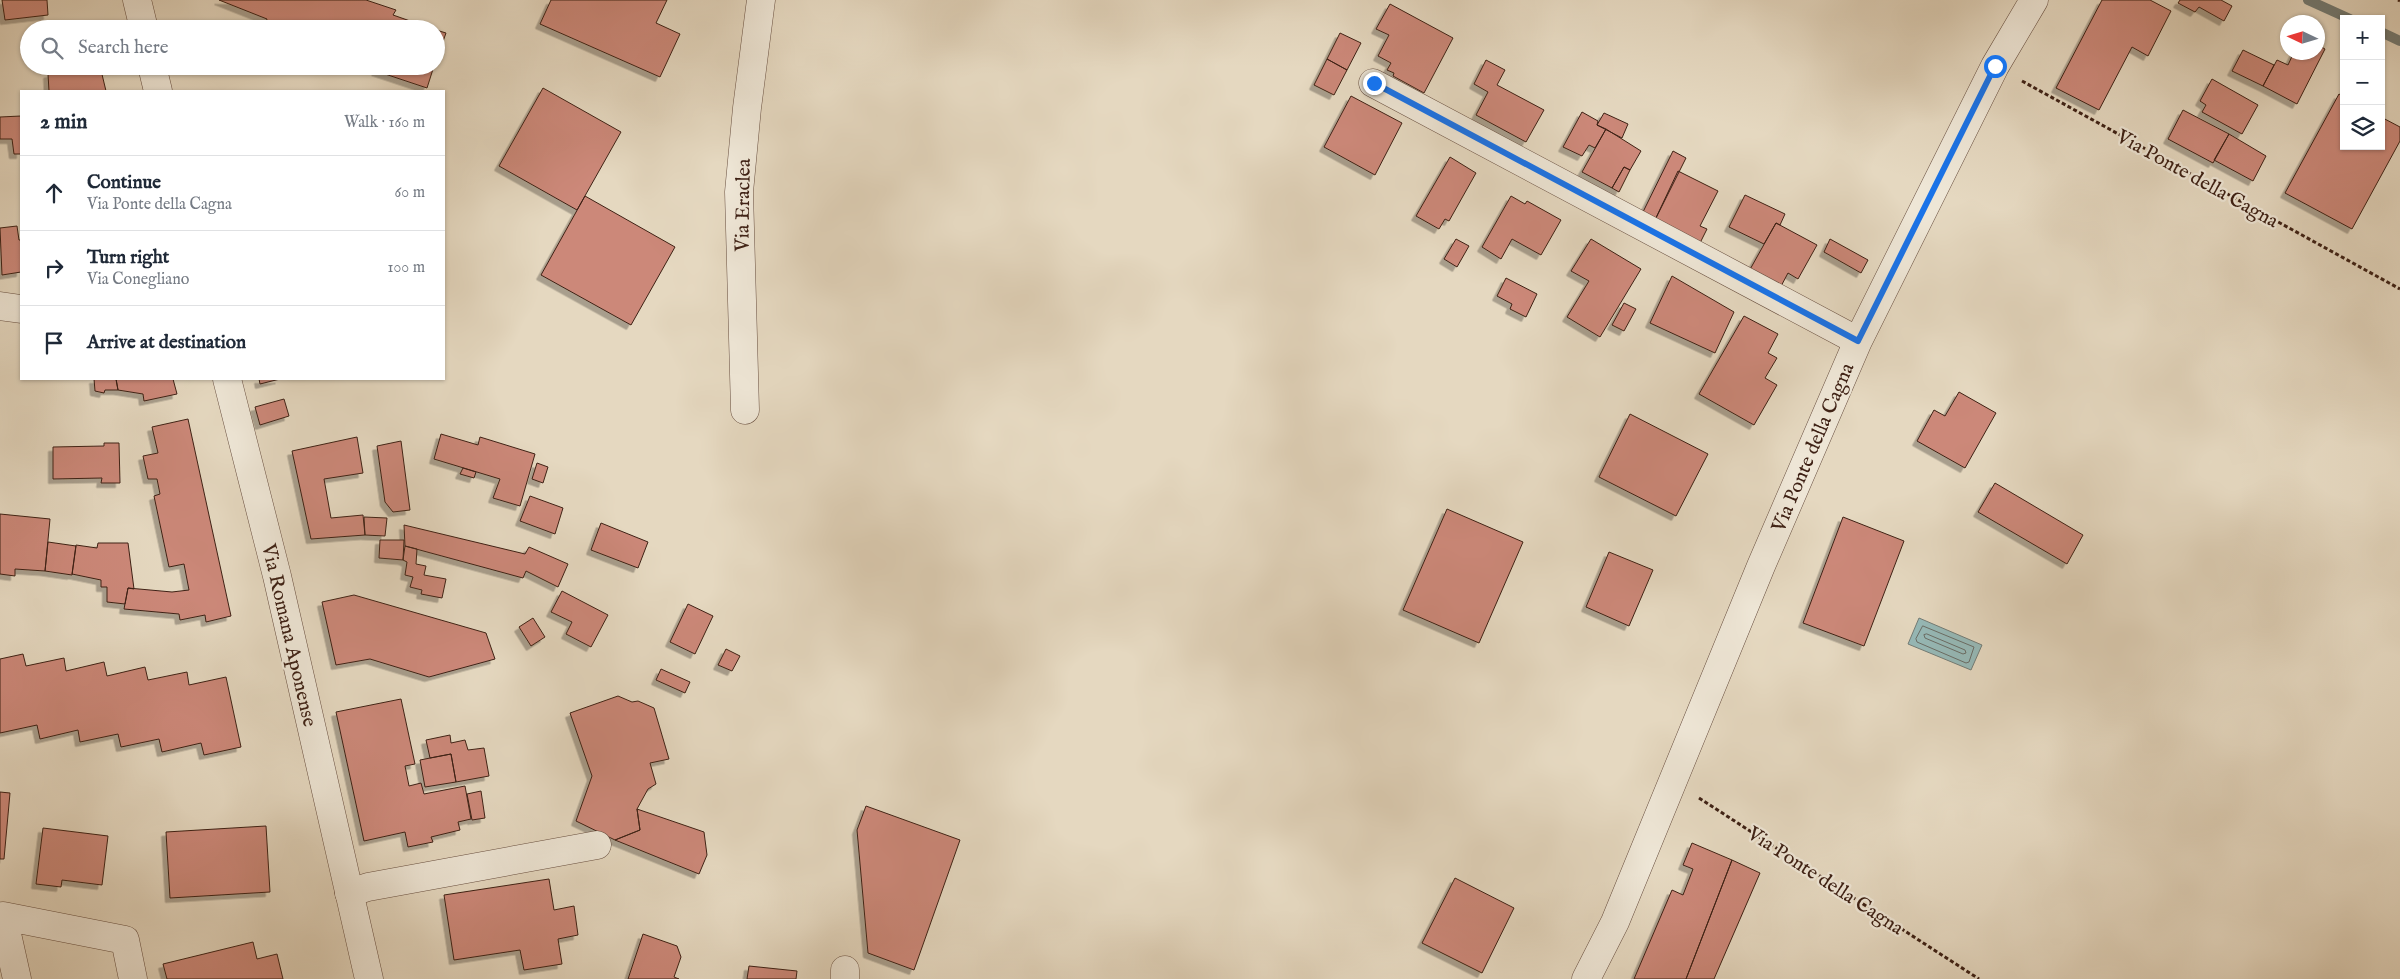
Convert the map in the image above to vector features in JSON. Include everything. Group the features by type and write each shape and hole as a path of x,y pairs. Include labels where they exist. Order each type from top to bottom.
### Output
{"street":[{"path":"137,0 142,20"},
{"name":"Via Eraclea","path":"745,410 739,192 747,108 761,0"},
{"name":"Via Ponte della Cagna","path":"1586,979 1615,922 1761,566 1858,341 1995,66 2034,0"},
{"path":"154,75 158,90"},
{"path":"1374,83 1858,341"},
{"path":"0,306 20,309"},
{"name":"Via Romana Aponense","path":"227,380 279,586 369,979"},
{"path":"349,893 368,887 597,845"},
{"path":"17,979 2,916 125,940 133,979"}],"path":[{"name":"Via Ponte della Cagna","path":"1995,66 2400,289"},
{"name":"Via Ponte della Cagna","path":"1674,782 1979,979"}],"water":[{"path":"1919,618 1982,645 1971,670 1908,644"}],"building":[{"path":"2,0 47,0 48,15 5,20"},
{"path":"219,0 366,0 396,10 393,15 407,20 267,20"},
{"path":"551,0 667,0 656,23 680,34 660,77 540,24"},
{"path":"2102,0 2150,0 2171,11 2148,56 2132,47 2099,110 2056,88"},
{"path":"2180,0 2221,0 2232,6 2224,21 2199,7 2195,12 2178,3"},
{"path":"1390,4 1453,38 1424,93 1393,76 1394,73 1387,70 1391,63 1378,56 1389,35 1376,29"},
{"path":"1340,33 1361,43 1347,70 1327,59"},
{"path":"2243,50 2274,65 2263,86 2232,71"},
{"path":"1327,59 1347,70 1334,95 1314,85"},
{"path":"1486,60 1505,70 1497,85 1544,110 1526,142 1476,115 1488,92 1474,84"},
{"path":"2277,60 2288,65 2290,60 2319,60 2297,104 2263,86"},
{"path":"48,75 102,75 106,90 49,90"},
{"path":"388,75 431,75 427,88"},
{"path":"2212,79 2258,105 2242,134 2202,112 2206,105 2200,101"},
{"path":"543,88 621,132 577,210 499,166"},
{"path":"2339,94 2340,150 2385,150 2385,119 2400,127 2400,141 2352,229 2285,193"},
{"path":"1351,96 1402,123 1375,175 1324,147"},
{"path":"2183,110 2229,134 2213,163 2168,139"},
{"path":"1582,112 1598,121 1597,125 1606,129 1595,148 1589,145 1582,156 1563,147"},
{"path":"1604,113 1628,124 1622,138 1597,125"},
{"path":"20,116 20,154 14,154 12,139 0,139 0,117"},
{"path":"1606,129 1641,151 1630,170 1624,167 1612,188 1582,172"},
{"path":"2229,134 2266,156 2253,181 2214,160"},
{"path":"1673,151 1686,158 1654,222 1641,216"},
{"path":"1450,157 1476,173 1449,221 1445,219 1439,229 1416,216"},
{"path":"1624,167 1630,170 1619,192 1612,188"},
{"path":"1678,171 1718,191 1700,226 1707,229 1699,245 1654,222"},
{"path":"1745,195 1785,214 1780,225 1776,223 1764,244 1729,227"},
{"path":"585,196 675,247 631,325 541,275"},
{"path":"1511,196 1525,204 1527,201 1561,220 1541,255 1512,239 1501,259 1482,247"},
{"path":"1776,223 1817,245 1798,279 1788,273 1779,290 1748,273"},
{"path":"17,226 20,240 20,272 2,275 0,228"},
{"path":"1456,239 1469,246 1457,267 1444,259"},
{"path":"1591,239 1641,269 1600,337 1567,317 1589,281 1571,271"},
{"path":"1830,239 1868,260 1861,273 1824,252"},
{"path":"1672,276 1734,312 1715,353 1650,323"},
{"path":"1506,278 1537,294 1526,317 1510,309 1512,304 1497,296"},
{"path":"1624,303 1636,309 1624,331 1612,325"},
{"path":"1744,316 1778,334 1768,353 1777,358 1765,378 1777,385 1754,425 1699,394"},
{"path":"94,380 116,380 118,390 105,390 104,393 95,391"},
{"path":"116,380 173,380 177,394 144,401 143,394 118,390"},
{"path":"259,380 276,380 260,384"},
{"path":"1959,392 1996,413 1965,468 1917,441 1934,410 1945,416"},
{"path":"284,399 289,416 260,425 255,407"},
{"path":"1630,414 1708,454 1676,516 1599,477"},
{"path":"188,419 231,616 206,622 205,615 180,620 179,614 124,609 128,588 172,592 189,590 184,564 169,567 154,496 160,494 157,479 148,479 143,456 158,453 152,427"},
{"path":"441,434 478,445 480,437 535,454 520,506 493,498 500,479 434,459"},
{"path":"357,437 363,473 324,479 331,518 363,515 365,535 311,539 292,451"},
{"path":"401,441 410,510 393,512 385,502 377,446"},
{"path":"104,443 119,443 120,483 101,483 102,478 53,479 53,447 104,446"},
{"path":"537,463 548,467 543,483 532,479"},
{"path":"463,468 476,472 474,478 460,474"},
{"path":"1995,483 2083,535 2067,564 1978,512"},
{"path":"530,496 563,508 555,534 520,521"},
{"path":"1447,509 1523,542 1479,643 1403,610"},
{"path":"0,514 50,519 45,571 15,569 15,576 0,574"},
{"path":"364,517 387,518 385,536 365,535"},
{"path":"1843,517 1904,541 1864,646 1803,623"},
{"path":"601,523 648,542 638,568 591,550"},
{"path":"404,525 525,554 529,547 568,564 558,587 526,571 523,578 405,546"},
{"path":"380,540 404,540 403,560 379,558"},
{"path":"48,542 76,546 72,575 45,571"},
{"path":"98,543 128,543 134,589 128,588 125,604 107,602 107,587 101,587 101,580 72,574 76,545 97,548"},
{"path":"405,546 417,549 416,564 426,566 424,575 446,579 442,598 421,594 422,590 410,587 413,577 405,575 407,562 403,560"},
{"path":"1609,552 1653,570 1629,626 1586,607"},
{"path":"562,591 608,615 591,647 566,634 572,622 551,612"},
{"path":"354,595 486,633 495,659 429,677 370,659 336,665 322,602"},
{"path":"688,604 713,616 695,654 670,642"},
{"path":"533,618 545,637 531,646 519,627"},
{"path":"726,649 740,656 732,671 718,665"},
{"path":"23,654 26,666 64,658 66,671 104,662 107,676 145,667 148,680 187,672 189,685 226,677 241,747 204,755 201,743 162,752 159,739 121,747 118,734 80,742 78,730 40,739 37,725 0,733 0,659"},
{"path":"661,669 690,682 685,693 656,680"},
{"path":"618,696 632,702 638,701 654,708 669,759 650,763 656,784 648,789 637,809 640,830 615,840 576,821 592,776 570,713"},
{"path":"401,699 415,764 405,766 409,786 421,783 424,794 465,786 471,819 458,822 460,830 431,837 433,842 408,847 405,832 364,841 336,712"},
{"path":"450,735 451,743 465,740 468,750 484,748 489,776 456,782 451,754 430,758 426,740"},
{"path":"451,754 456,782 425,787 420,760"},
{"path":"481,791 485,818 472,820 467,794"},
{"path":"0,792 10,793 4,859 0,859"},
{"path":"866,806 960,840 914,970 868,953 857,830"},
{"path":"637,809 704,832 707,855 699,874 615,840 640,830"},
{"path":"266,826 270,892 170,898 166,832"},
{"path":"43,828 108,836 102,885 62,880 61,887 36,884"},
{"path":"1692,843 1732,860 1686,979 1634,979 1672,890 1683,895 1693,869 1683,865"},
{"path":"1732,860 1760,873 1714,979 1686,979"},
{"path":"1455,878 1514,908 1482,973 1422,943"},
{"path":"549,879 554,910 574,906 578,935 558,939 562,964 524,970 520,950 454,960 444,895"},
{"path":"643,934 677,946 681,957 674,977 679,979 628,979"},
{"path":"253,942 257,959 277,954 283,979 167,979 163,964"},
{"path":"749,966 797,971 796,979 747,979"}],"waterway":[{"path":"2308,0 2341,15"},
{"path":"2385,34 2400,41"}],"route":[{"path":"1374,83 1858,341 1995,66"}]}
